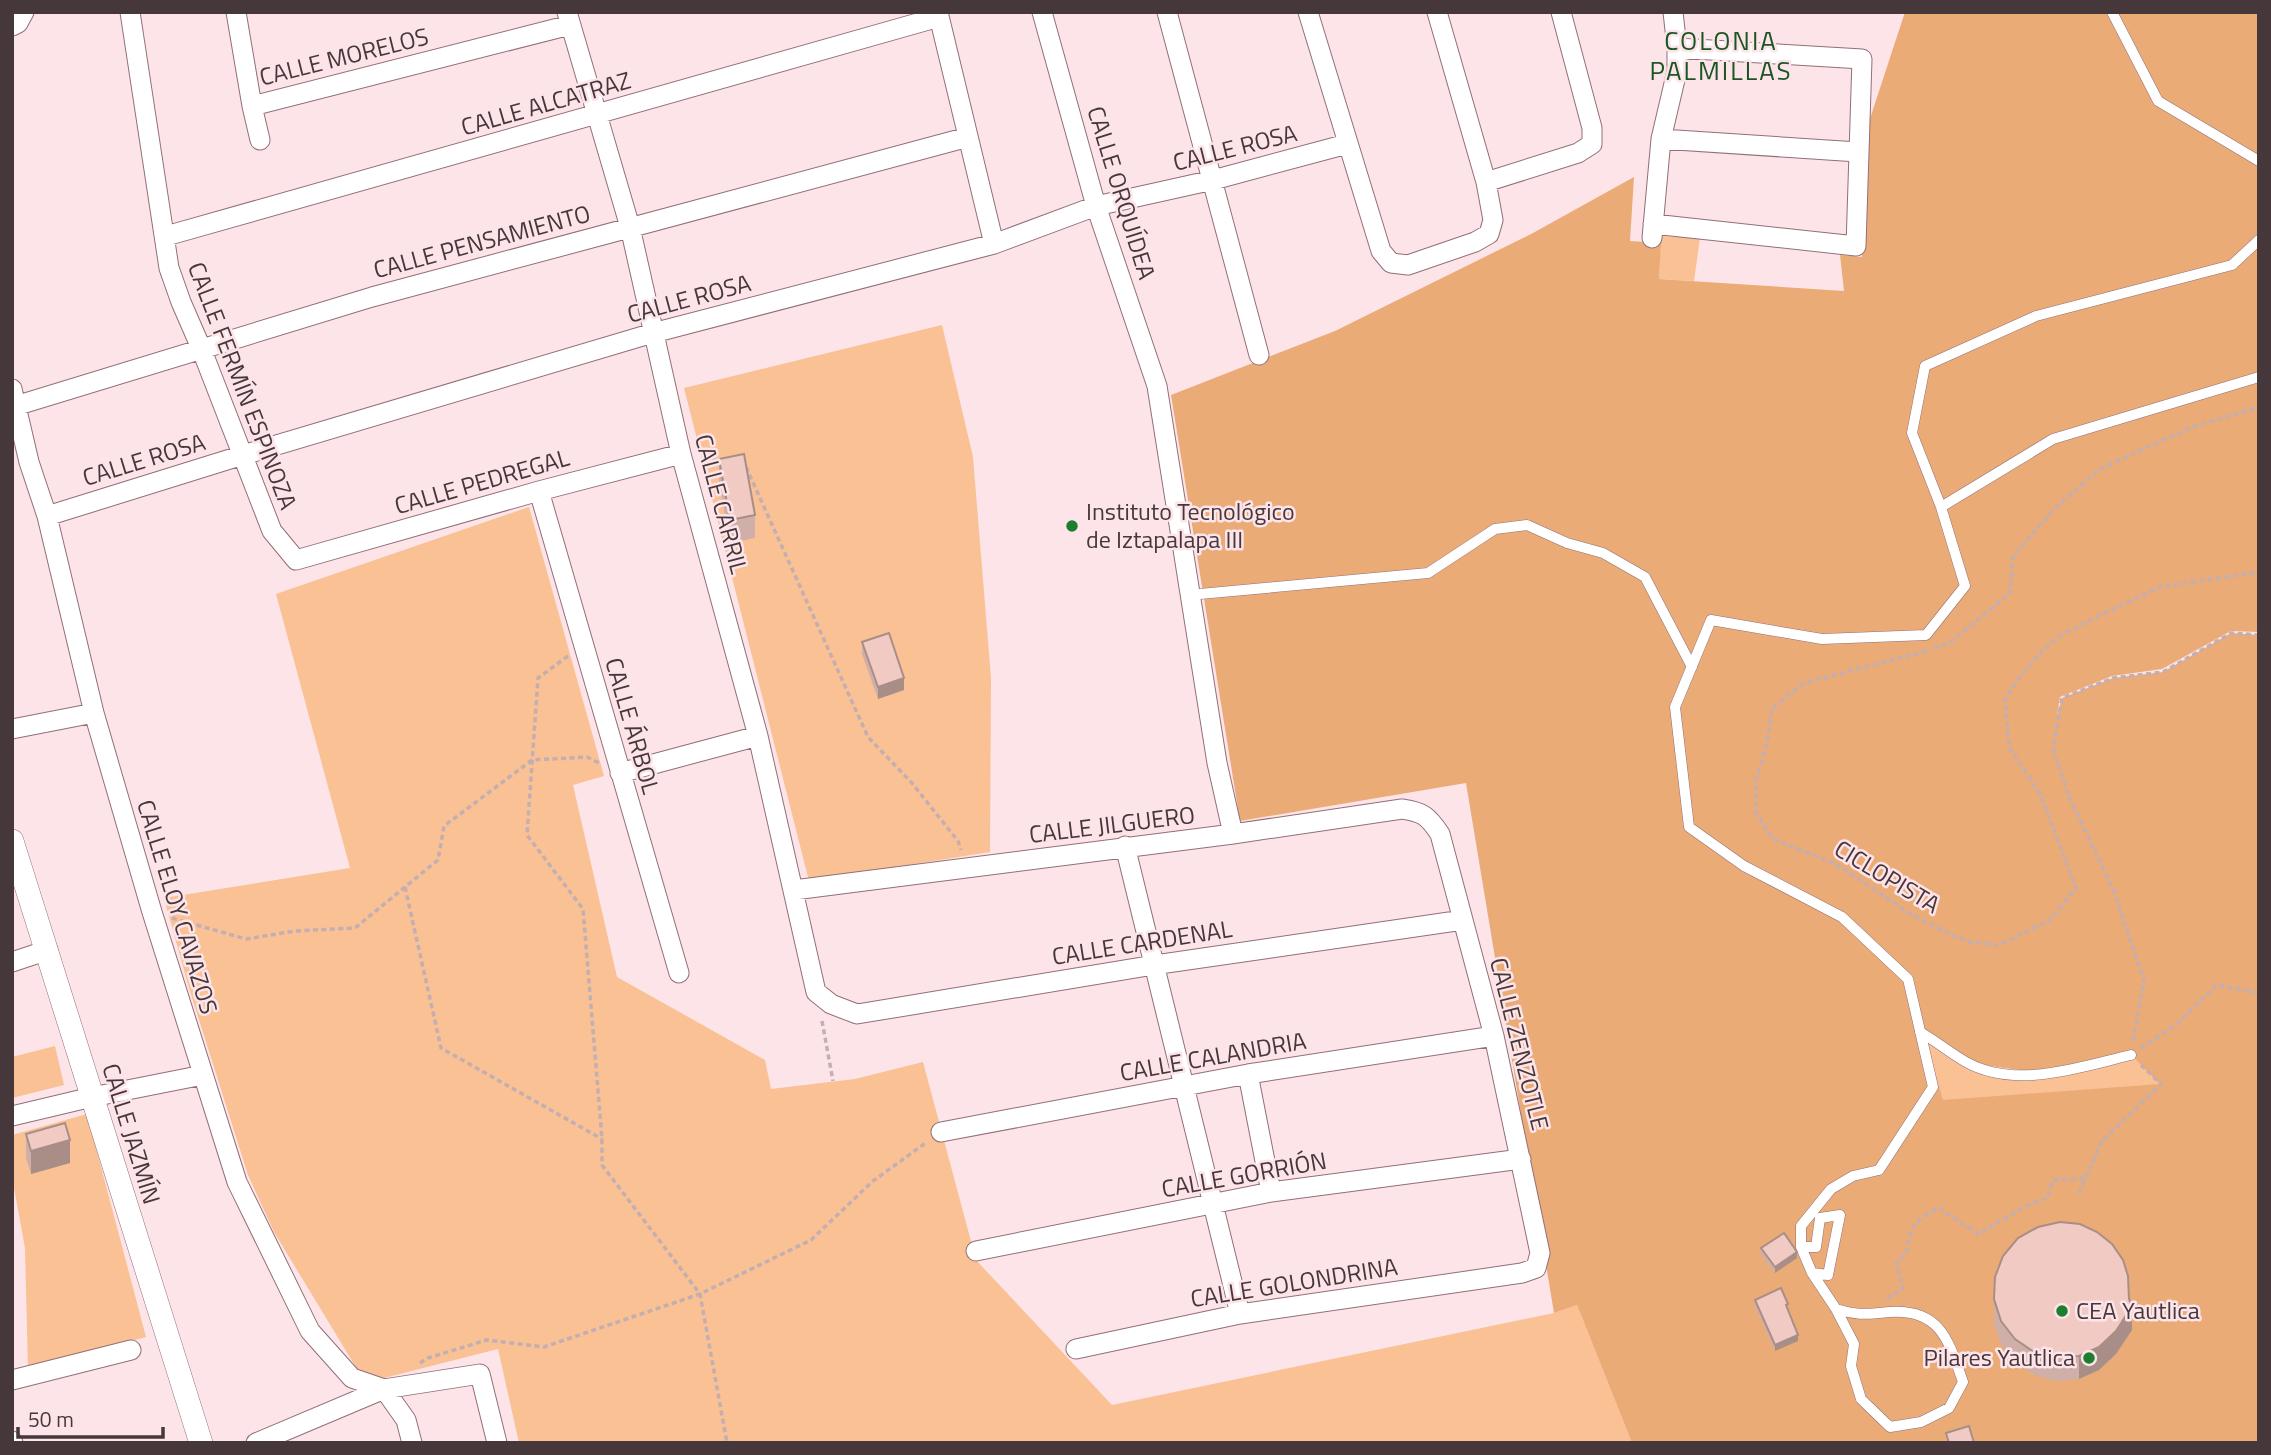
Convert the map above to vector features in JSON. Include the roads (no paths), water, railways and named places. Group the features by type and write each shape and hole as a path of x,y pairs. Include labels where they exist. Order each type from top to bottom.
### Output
{"street":[{"path":"12,26 18,23 23,12"},
{"name":"CALLE FERMÍN ESPINOZA","path":"130,12 169,268 272,531 296,560"},
{"path":"236,12 251,106 260,139"},
{"name":"CALLE ORQUÍDEA","path":"1042,12 1096,206 1157,386 1189,595"},
{"path":"1167,12 1259,355"},
{"path":"1308,12 1381,251 1391,263 1408,265 1475,242 1489,234 1493,220 1486,182 1437,12"},
{"path":"1486,182 1578,153 1592,144 1592,128 1561,12"},
{"path":"1673,12 1677,71 1661,139 1653,231 1856,246 1863,60 1677,48"},
{"path":"938,15 994,244"},
{"name":"CALLE ALCATRAZ","path":"166,236 938,15"},
{"name":"CALLE MORELOS","path":"251,106 568,19"},
{"name":"CALLE CARRIL","path":"568,19 631,226 681,454 758,736 794,891 823,998"},
{"name":"CALLE PENSAMIENTO","path":"14,401 372,297 968,136"},
{"path":"1661,139 1858,152"},
{"name":"CALLE ROSA","path":"47,516 653,333 994,244 1096,206 1213,180 1348,144"},
{"name":"CALLE ELOY CAVAZOS","path":"14,401 29,462 47,516 94,713 152,912 237,1182 310,1331 352,1378 384,1389"},
{"name":"CALLE PEDREGAL","path":"296,560 681,454"},
{"name":"CALLE ÁRBOL","path":"539,491 679,974"},
{"path":"1189,595 1217,763 1233,834"},
{"path":"12,729 94,713"},
{"path":"620,773 758,736"},
{"name":"CALLE JILGUERO","path":"794,891 1233,834 1402,809 1420,812 1432,821"},
{"name":"CALLE ZENZOTLE","path":"1432,821 1440,834 1494,1036 1540,1253 1536,1268 1522,1273"},
{"name":"CALLE JAZMÍN","path":"12,841 201,1443"},
{"path":"1125,846 1240,1314"},
{"name":"CALLE CARDENAL","path":"823,998 858,1014 1154,965 1463,920"},
{"path":"12,962 48,950"},
{"name":"CALLE CALANDRIA","path":"941,1132 1248,1074 1494,1036"},
{"path":"1248,1074 1271,1192"},
{"path":"12,1116 204,1075"},
{"name":"CALLE GORRIÓN","path":"976,1251 1271,1192 1521,1159"},
{"name":"CALLE GOLONDRINA","path":"1076,1349 1240,1314 1522,1273"},
{"path":"12,1380 131,1350"},
{"path":"267,1440 384,1389 480,1374 497,1443"},
{"path":"384,1389 406,1420 412,1443"}],"lane":[{"path":"2112,12 2158,101 2259,161"},
{"path":"1836,1309 1861,1316 1893,1312 1926,1316 1948,1339 1963,1382 1949,1408 1921,1422 1890,1427 1861,1399 1851,1366 1854,1344 1836,1309 1812,1273 1801,1247 1801,1226 1830,1189 1853,1176 1879,1170 1933,1087 1908,979 1842,917 1744,866 1689,827 1675,707 1711,620 1822,639 1926,635 1965,586 1941,507 1912,433 1925,366 2036,316 2232,265 2259,240"},
{"path":"1941,507 2053,439 2259,377"},
{"path":"1189,595 1428,573 1495,529 1527,524 1567,543 1603,553 1645,576 1692,667"},
{"path":"1920,1032 1968,1063 2009,1076 2042,1073 2131,1055"},
{"path":"1801,1247 1816,1247 1820,1218 1840,1215 1828,1275 1812,1273"}],"place":[{"name":"Instituto Tecnológico de Iztapalapa III","path":"1072,526"},
{"name":"CEA Yautlica","path":"2062,1311"},
{"name":"Pilares Yautlica","path":"2089,1358"}],"district":[{"name":"COLONIA PALMILLAS","path":"1721,56"}]}
